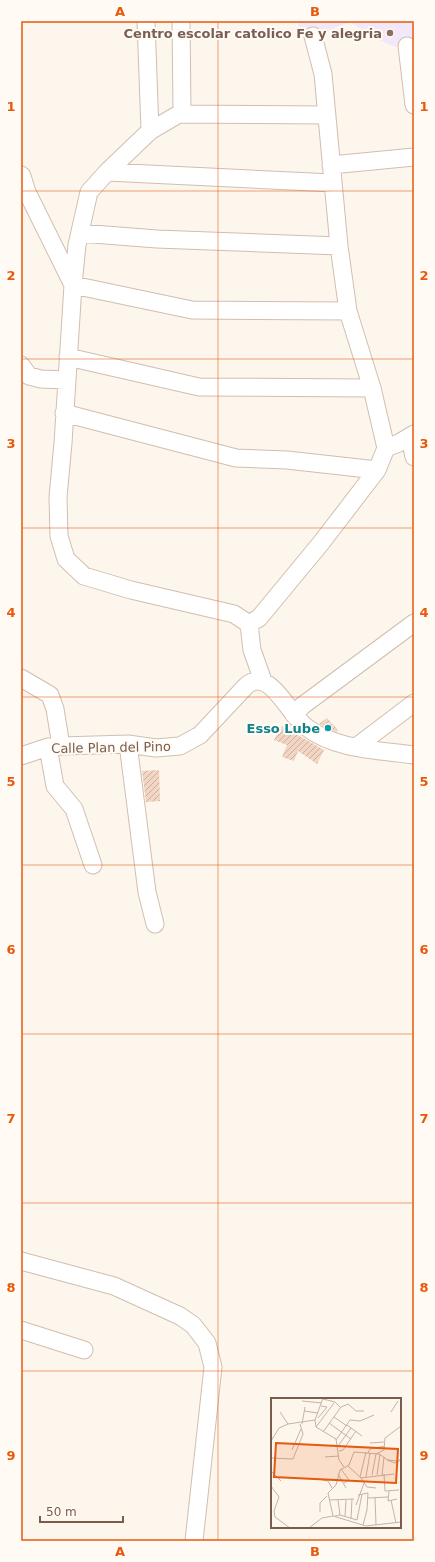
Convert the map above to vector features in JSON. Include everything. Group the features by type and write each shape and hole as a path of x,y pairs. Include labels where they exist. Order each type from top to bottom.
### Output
{"street":[{"path":"146,21 150,131"},
{"path":"179,114 182,108 180,21"},
{"path":"250,624 259,618 321,543 377,470 386,448 372,388 348,311 338,246 323,74 313,36"},
{"path":"407,46 414,105"},
{"path":"250,624 234,614 202,608 131,590 84,576 66,559 59,536 58,497 77,245 89,192 107,172 150,131 179,114 327,115"},
{"path":"331,165 414,157"},
{"path":"107,172 333,182"},
{"path":"21,175 27,192 73,285"},
{"path":"80,232 157,239 338,246"},
{"path":"73,285 192,310 348,311"},
{"path":"68,357 199,387 372,388"},
{"path":"21,364 29,376 41,379 67,380"},
{"path":"64,413 236,458 287,460 377,470"},
{"path":"386,448 412,435 414,457"},
{"path":"294,715 302,706 414,622"},
{"path":"250,624 252,650 263,681 271,686 304,726 336,742 356,747 414,755"},
{"path":"21,678 50,695 55,709 55,786 74,809 94,865"},
{"name":"Calle Plan del Pino","path":"21,756 54,746 128,744 166,748 180,746 200,735 224,708 251,682 256,680 263,681"},
{"path":"356,747 414,704"},
{"path":"128,744 147,892 155,924"},
{"path":"21,1261 120,1289 180,1316 193,1325 207,1343 213,1367 194,1541"},
{"path":"21,1330 84,1350"}],"shaded area":[{"name":"Centro escolar catolico Fe y alegria","path":"296,21 414,21 414,45 396,47 372,37 351,22 307,38"}],"building":[{"path":"327,718 338,730 336,732 319,724"},
{"path":"282,726 324,750 317,764 298,751 294,761 282,757 287,745 274,740"},
{"path":"159,770 160,801 146,802 142,771"}],"place":[{"name":"Centro escolar catolico Fe y alegria","path":"390,33"},
{"name":"Esso Lube","path":"328,728"}]}
